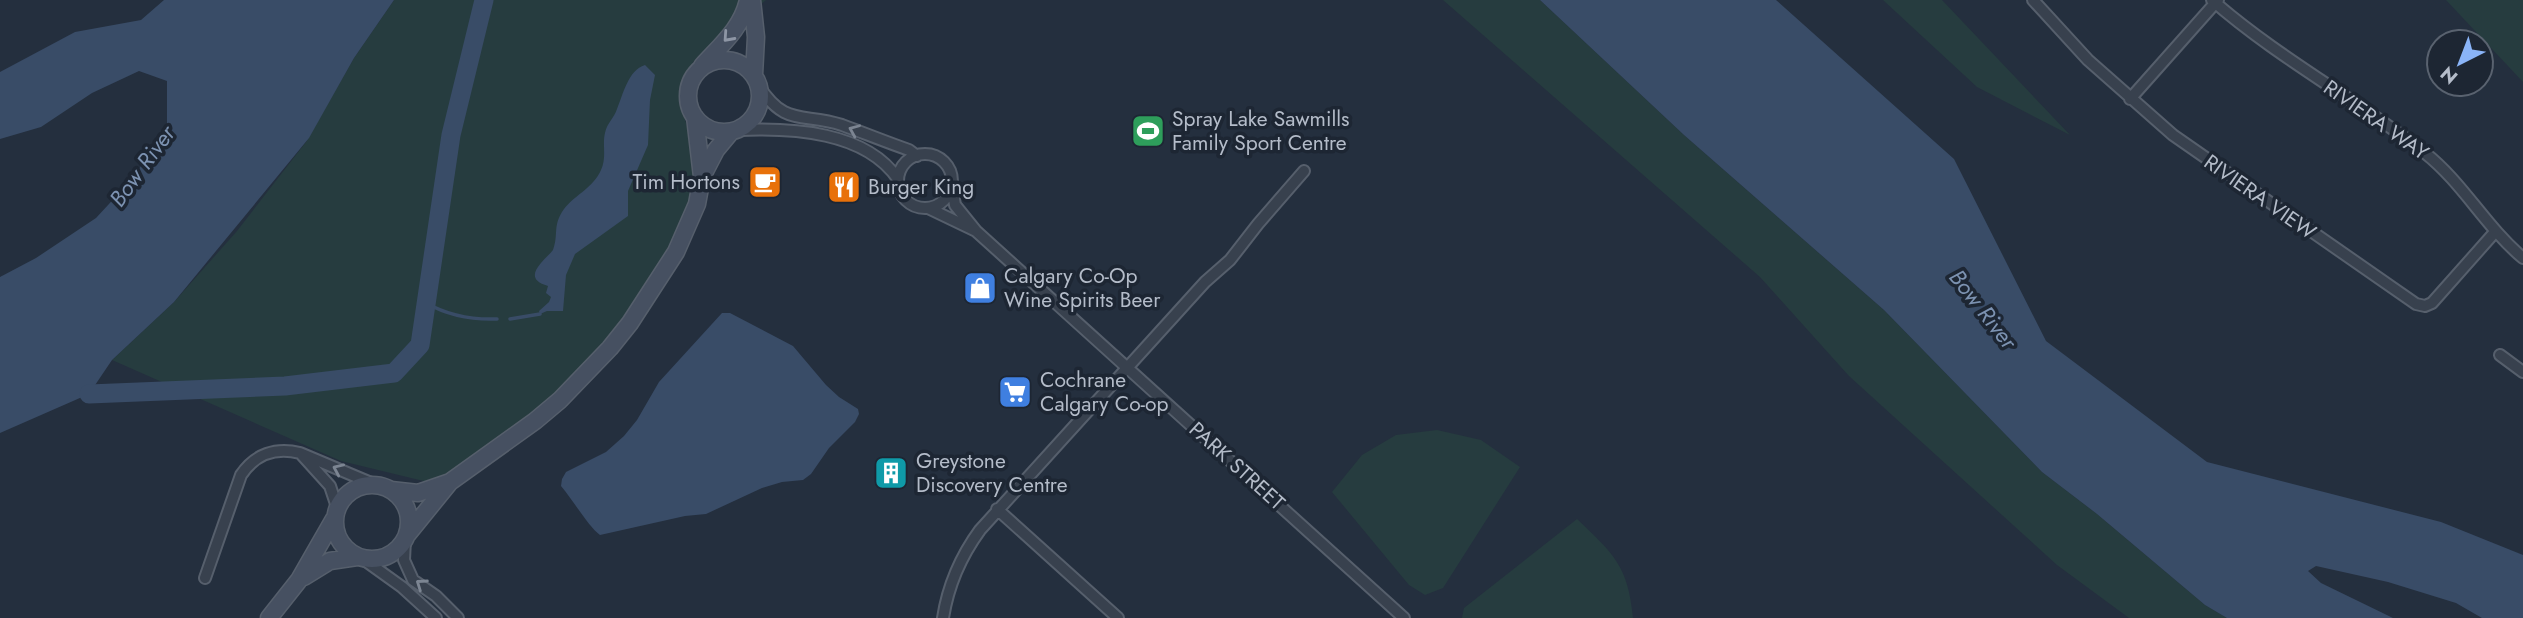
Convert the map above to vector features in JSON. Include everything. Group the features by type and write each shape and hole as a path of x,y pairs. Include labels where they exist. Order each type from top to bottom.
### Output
{"main road":[{"path":"702,177 695,117 688,97 694,76 736,28 750,0"},
{"path":"299,580 330,561 360,558 375,560 387,557 397,550 450,482 535,421 568,392 610,348 636,314 676,252 697,204 702,177 716,150 752,119 758,108 757,37 750,0"},
{"path":"700,69 711,62 734,61 745,66 756,80"},
{"path":"695,117 712,130 735,131"},
{"path":"270,618 299,580 344,497 353,490 364,486 418,492 450,482"},
{"path":"383,488 400,499 407,510 409,522 406,538"},
{"path":"336,513 335,531 340,542 347,551 360,558"}],"street":[{"name":"RIVIERA VIEW","path":"2033,0 2088,60 2130,99 2202,157 2416,304 2425,306 2432,303 2495,232"},
{"path":"2130,99 2215,1"},
{"name":"RIVIERA WAY","path":"2215,1 2260,39 2423,152 2458,183 2495,232 2523,258"},
{"path":"756,80 772,105 785,114 844,126 909,150 917,156"},
{"path":"735,131 792,132 840,140 884,161 898,179 900,192 905,200 913,205 928,208 943,202 952,187 950,169 931,155 917,156 904,165 898,179"},
{"path":"943,618 958,566 974,538 997,509 1209,277 1230,260 1304,171"},
{"name":"PARK STREET","path":"952,187 955,205 976,231 1404,618"},
{"name":"PARK STREET","path":"928,208 976,231"},
{"path":"2500,355 2523,372"},
{"path":"205,578 238,482 245,470 267,453 289,450 300,453 383,488"},
{"path":"300,453 330,486 336,513"},
{"path":"997,509 1118,618"},
{"path":"406,538 404,560 413,580 436,596 458,618"},
{"path":"360,558 402,587 436,618"}],"green space":[{"path":"394,0 766,0 693,62 681,106 702,177 686,233 585,375 440,485 341,461 112,360 174,302 237,231 306,142 354,58"},
{"path":"1443,0 1540,0 1684,135 1884,310 2042,472 2097,514 2205,605 2227,618 2129,618 2057,565 1849,376 1760,277"},
{"path":"1883,0 1942,0 2070,135 1977,87"},
{"path":"2446,0 2523,0 2523,82 2495,52 2495,28 2472,28"},
{"path":"1437,430 1481,440 1520,467 1443,588 1425,595 1409,585 1332,492 1362,455 1396,435"},
{"path":"1577,519 1617,562 1631,600 1633,618 1462,618 1464,608"}],"water":[{"name":"Bow River","path":"164,0 394,0 354,58 309,138 174,302 112,360 89,394 0,433 0,277 36,258 96,218 134,177 167,124 167,81 139,71 92,93 41,127 0,139 0,72 75,32 141,20"},
{"name":"Bow River","path":"1540,0 1776,0 1954,159 2046,341 2207,462 2441,522 2523,555 2523,618 2482,618 2456,603 2388,582 2316,566 2308,571 2321,583 2393,618 2227,618 2205,605 2097,514 2042,472 1884,310 1684,135"},
{"path":"645,65 655,75 650,100 648,145 628,191 628,216 575,254 566,275 563,311 540,314 539,311 551,297 546,293 548,286 536,279 537,269 553,250 558,220 564,209 594,182 601,170 606,129 630,77"},
{"path":"722,313 730,313 793,346 826,385 858,409 855,422 803,480 762,488 706,514 685,516 600,535 561,486 562,479 566,472 606,452 624,436 637,420 659,382"}],"waterway":[{"path":"89,394 285,386 394,373 420,345 451,135 484,0"},
{"path":"426,303 460,316 497,319"},
{"path":"510,319 540,314"}],"place":[{"name":"Spray Lake Sawmills Family Sport Centre","path":"1148,131"},
{"name":"Tim Hortons","path":"765,182"},
{"name":"Burger King","path":"844,187"},
{"name":"Calgary Co-Op Wine Spirits Beer","path":"980,288"},
{"name":"Cochrane Calgary Co-op","path":"1015,392"},
{"name":"Greystone Discovery Centre","path":"891,473"}]}
